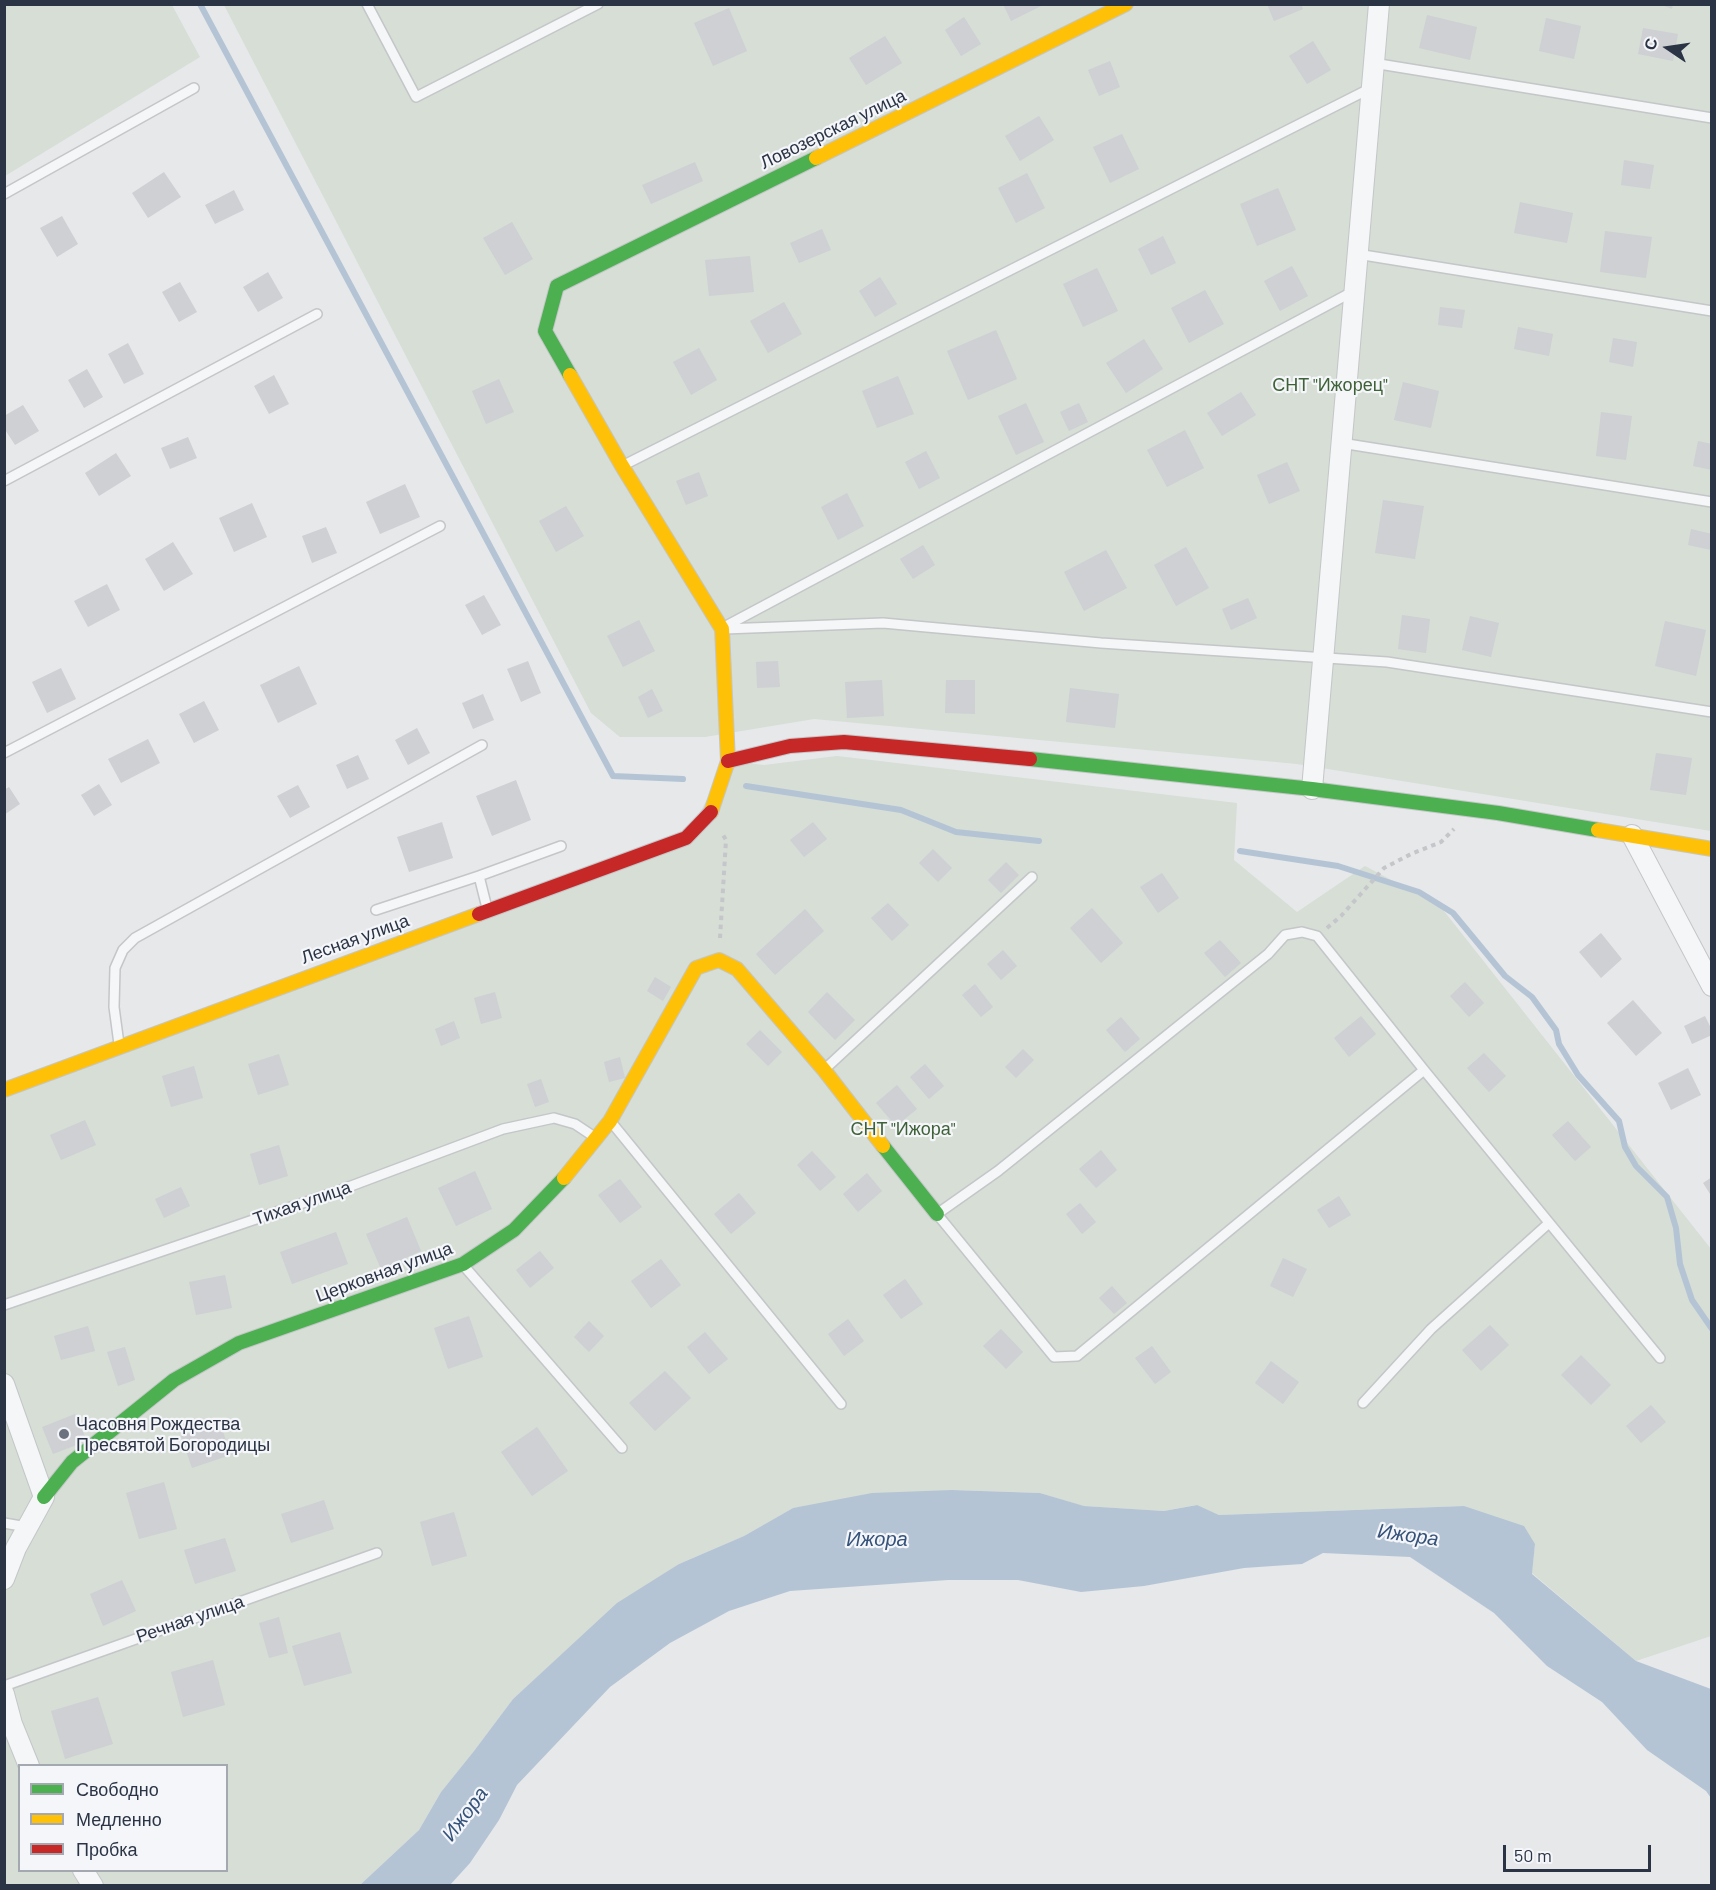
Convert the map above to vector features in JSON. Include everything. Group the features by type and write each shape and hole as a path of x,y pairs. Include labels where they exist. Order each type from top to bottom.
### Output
{"street":[{"name":"Ловозерская улица","path":"622,466 545,331 557,286 1125,4"},
{"path":"1312,789 1379,4"},
{"path":"622,466 722,629 728,761 711,813"},
{"path":"728,761 790,746 844,742 1312,789 1466,808 1712,849"},
{"name":"Лесная улица","path":"4,1090 686,838 711,813"},
{"path":"1632,835 1712,986"},
{"path":"718,960 737,969 824,1070 938,1214"},
{"name":"Церковная улица","path":"44,1497 72,1462 120,1422 174,1380 239,1343 462,1264 514,1230 562,1181 610,1121 696,968 718,960"},
{"path":"4,1384 44,1497 16,1548 4,1579"},
{"path":"4,1694 12,1724 27,1764"},
{"path":"84,1872 93,1886"}],"lane":[{"path":"367,4 416,97 598,4"},
{"path":"1373,63 1712,118"},
{"path":"4,194 194,88"},
{"path":"622,466 1371,88"},
{"path":"1357,254 1712,311"},
{"path":"722,629 1354,291"},
{"path":"4,481 317,314"},
{"path":"1341,443 1712,502"},
{"path":"4,753 440,526"},
{"path":"722,629 883,622 1101,643 1387,662 1712,712"},
{"path":"119,1046 114,1007 115,968 123,950 135,938 482,745"},
{"path":"376,910 561,846"},
{"path":"479,876 488,910"},
{"path":"824,1070 1032,877"},
{"path":"1424,1070 1077,1356 1054,1357 938,1214 998,1171 1268,954 1285,935 1302,932 1317,936 1660,1358"},
{"name":"Тихая улица","path":"4,1305 335,1192 503,1129 554,1118 575,1124 596,1138"},
{"path":"610,1121 841,1404"},
{"path":"1363,1403 1431,1329 1550,1223"},
{"path":"462,1264 622,1448"},
{"path":"4,1522 27,1527"},
{"name":"Речная улица","path":"4,1686 377,1553"}],"path":[{"path":"1317,936 1341,916 1384,868 1441,842 1454,830 1466,808"},
{"path":"711,813 726,840 718,960"}],"green space":[{"path":"5,4 172,5 200,57 5,176"},
{"name":"СНТ \"Ижорец\"","path":"224,5 1711,5 1711,831 1297,764 814,719 705,737 620,737 591,713"},
{"name":"СНТ \"Ижора\"","path":"837,756 1237,803 1234,860 1297,912 1365,866 1440,906 1711,1249 1711,1636 1636,1661 1532,1573 1535,1544 1464,1506 1219,1515 1196,1505 1164,1511 1083,1506 1040,1493 952,1490 793,1508 744,1536 679,1564 559,1657 513,1699 441,1792 419,1830 360,1885 5,1886 5,1090 686,838 728,761 764,765"}],"water":[{"name":"Ижора","path":"952,1490 1040,1493 1084,1506 1164,1511 1197,1505 1219,1515 1464,1506 1524,1526 1535,1544 1532,1574 1636,1661 1711,1689 1711,1798 1706,1791 1647,1750 1602,1702 1547,1666 1494,1613 1410,1557 1323,1553 1302,1564 1244,1568 1144,1586 1081,1592 1018,1580 948,1580 790,1591 729,1611 670,1643 610,1687 517,1785 499,1820 470,1863 450,1885 360,1885 419,1830 441,1792 513,1699 617,1603 679,1564 744,1536 793,1508 872,1493"}],"building":[{"path":"1003,4 1045,4 1011,21"},
{"path":"1267,4 1301,4 1303,9 1274,21"},
{"path":"1659,4 1673,4 1672,9"},
{"path":"729,8 747,51 713,66 694,23"},
{"path":"1427,15 1477,27 1470,60 1419,48"},
{"path":"964,17 981,44 961,56 945,30"},
{"path":"1546,18 1581,26 1574,59 1539,51"},
{"path":"1643,28 1678,34 1673,61 1638,54"},
{"path":"885,36 902,63 866,85 849,58"},
{"path":"1313,41 1331,70 1307,84 1289,56"},
{"path":"1110,61 1120,87 1099,96 1088,70"},
{"path":"1039,116 1054,140 1020,161 1005,136"},
{"path":"1122,134 1139,169 1110,183 1093,147"},
{"path":"1624,160 1654,165 1650,189 1621,185"},
{"path":"695,162 703,181 651,204 642,185"},
{"path":"164,172 181,197 148,218 132,193"},
{"path":"1027,173 1045,208 1016,223 998,188"},
{"path":"1278,188 1296,230 1257,246 1240,204"},
{"path":"234,190 244,210 215,224 205,205"},
{"path":"1520,202 1573,213 1567,243 1514,233"},
{"path":"62,216 78,244 57,257 40,228"},
{"path":"512,222 533,259 505,275 483,238"},
{"path":"822,229 831,250 799,263 790,243"},
{"path":"1605,231 1652,237 1646,278 1600,272"},
{"path":"1163,236 1176,263 1151,275 1138,249"},
{"path":"750,256 754,292 709,296 705,260"},
{"path":"1292,266 1308,296 1280,311 1264,281"},
{"path":"1097,268 1118,311 1083,327 1063,284"},
{"path":"268,272 283,298 258,312 243,287"},
{"path":"880,277 897,304 875,317 859,291"},
{"path":"180,282 197,312 179,322 162,292"},
{"path":"1205,290 1224,324 1189,343 1171,308"},
{"path":"784,302 802,334 768,353 750,321"},
{"path":"1440,307 1465,310 1462,328 1438,325"},
{"path":"1518,327 1553,334 1549,356 1514,349"},
{"path":"996,330 1017,379 968,400 947,351"},
{"path":"1613,338 1637,342 1633,367 1609,362"},
{"path":"1144,339 1163,369 1126,393 1106,363"},
{"path":"128,343 144,374 124,384 108,354"},
{"path":"699,348 717,380 691,395 673,362"},
{"path":"87,369 103,397 84,408 68,380"},
{"path":"274,375 289,404 269,414 254,386"},
{"path":"898,376 914,414 877,428 862,391"},
{"path":"499,379 514,412 486,424 472,391"},
{"path":"1403,382 1439,391 1431,428 1394,420"},
{"path":"1241,392 1256,415 1222,436 1207,413"},
{"path":"1026,403 1044,442 1016,455 998,416"},
{"path":"1079,403 1088,422 1069,431 1060,412"},
{"path":"23,405 39,431 15,445 4,428 4,416"},
{"path":"1601,412 1632,416 1626,460 1596,456"},
{"path":"1185,430 1204,468 1167,487 1147,450"},
{"path":"188,437 197,458 170,469 161,448"},
{"path":"1698,441 1712,444 1712,470 1693,466"},
{"path":"926,451 940,478 919,489 905,462"},
{"path":"116,453 131,476 99,496 85,473"},
{"path":"1287,462 1300,491 1269,504 1257,475"},
{"path":"699,472 708,496 686,505 676,481"},
{"path":"405,484 420,517 380,534 366,502"},
{"path":"847,493 864,526 838,540 821,507"},
{"path":"1383,500 1424,506 1415,559 1375,553"},
{"path":"252,503 267,537 234,552 219,518"},
{"path":"566,506 584,536 556,552 539,521"},
{"path":"326,527 337,553 312,563 302,536"},
{"path":"1691,529 1712,534 1711,550 1688,545"},
{"path":"173,542 193,574 164,591 145,559"},
{"path":"923,545 935,565 913,579 900,559"},
{"path":"1186,547 1209,588 1176,606 1154,565"},
{"path":"1106,550 1127,588 1084,611 1064,572"},
{"path":"107,584 120,610 88,627 74,601"},
{"path":"484,595 501,625 482,635 465,605"},
{"path":"1248,598 1257,618 1231,630 1222,609"},
{"path":"1402,615 1430,619 1426,653 1398,649"},
{"path":"1470,616 1499,623 1491,657 1462,650"},
{"path":"639,620 655,651 623,667 607,636"},
{"path":"1665,621 1706,630 1696,676 1655,666"},
{"path":"528,661 541,693 521,702 507,669"},
{"path":"778,661 780,687 757,688 756,662"},
{"path":"299,666 317,704 278,723 260,685"},
{"path":"61,668 76,699 47,713 32,682"},
{"path":"882,680 884,716 847,718 845,682"},
{"path":"946,680 975,680 975,714 945,713"},
{"path":"1070,688 1119,694 1115,728 1066,722"},
{"path":"652,689 663,711 648,718 638,697"},
{"path":"483,694 494,720 473,729 462,703"},
{"path":"204,701 219,730 194,743 179,714"},
{"path":"417,728 430,753 408,765 395,740"},
{"path":"148,739 160,763 121,783 108,759"},
{"path":"1656,753 1692,758 1686,795 1650,790"},
{"path":"358,755 369,779 347,789 336,765"},
{"path":"516,780 531,820 492,836 476,796"},
{"path":"99,784 112,805 94,816 81,795"},
{"path":"298,785 310,807 290,818 277,796"},
{"path":"9,787 20,804 4,815 4,790"},
{"path":"442,822 453,858 409,872 397,837"},
{"path":"813,822 827,839 804,857 790,840"},
{"path":"933,849 952,868 938,882 919,863"},
{"path":"1006,862 1019,875 1001,893 988,880"},
{"path":"1162,873 1179,898 1158,913 1140,887"},
{"path":"888,903 909,925 892,941 871,918"},
{"path":"1092,908 1123,943 1101,963 1070,928"},
{"path":"805,909 824,931 775,975 756,954"},
{"path":"1601,933 1622,959 1601,978 1579,952"},
{"path":"1220,940 1241,963 1225,977 1204,953"},
{"path":"1003,950 1017,966 1001,980 987,964"},
{"path":"655,977 671,987 663,1001 647,991"},
{"path":"1465,982 1484,1003 1469,1017 1450,996"},
{"path":"975,984 993,1007 981,1017 962,995"},
{"path":"495,992 502,1018 481,1024 474,998"},
{"path":"827,992 855,1020 835,1040 808,1012"},
{"path":"1633,1000 1662,1033 1636,1056 1607,1023"},
{"path":"1361,1016 1376,1034 1349,1057 1334,1038"},
{"path":"1705,1016 1712,1035 1692,1044 1684,1026"},
{"path":"1121,1017 1140,1039 1125,1052 1106,1030"},
{"path":"454,1021 460,1038 441,1046 435,1029"},
{"path":"760,1030 782,1052 768,1066 746,1044"},
{"path":"1023,1049 1034,1060 1016,1078 1005,1067"},
{"path":"1484,1053 1506,1076 1489,1092 1467,1068"},
{"path":"279,1054 289,1085 258,1095 248,1064"},
{"path":"620,1057 625,1078 609,1082 604,1062"},
{"path":"925,1064 944,1086 929,1099 910,1077"},
{"path":"194,1066 203,1098 171,1107 162,1076"},
{"path":"1688,1068 1701,1095 1671,1110 1658,1083"},
{"path":"541,1079 549,1102 535,1107 527,1084"},
{"path":"897,1085 917,1109 896,1126 876,1103"},
{"path":"85,1120 96,1145 61,1160 50,1135"},
{"path":"1568,1121 1591,1147 1575,1161 1552,1135"},
{"path":"279,1145 288,1176 259,1185 250,1154"},
{"path":"1101,1150 1117,1170 1096,1188 1079,1169"},
{"path":"812,1151 836,1177 820,1191 797,1165"},
{"path":"475,1171 492,1209 456,1226 438,1188"},
{"path":"867,1173 882,1191 858,1212 843,1194"},
{"path":"1712,1177 1712,1197 1703,1183"},
{"path":"620,1179 642,1207 620,1223 598,1195"},
{"path":"181,1187 190,1206 164,1218 155,1199"},
{"path":"739,1193 756,1213 731,1234 714,1214"},
{"path":"1339,1196 1351,1215 1329,1228 1317,1210"},
{"path":"1080,1203 1096,1222 1082,1234 1066,1214"},
{"path":"407,1217 421,1251 381,1269 366,1234"},
{"path":"336,1232 348,1264 292,1284 280,1252"},
{"path":"540,1251 554,1268 530,1288 516,1270"},
{"path":"1283,1258 1307,1269 1293,1297 1270,1286"},
{"path":"661,1259 681,1285 651,1308 631,1281"},
{"path":"225,1275 232,1308 196,1315 189,1282"},
{"path":"905,1279 923,1304 901,1319 883,1295"},
{"path":"1112,1286 1127,1303 1114,1314 1099,1298"},
{"path":"469,1316 483,1357 448,1369 434,1328"},
{"path":"848,1319 864,1341 844,1356 828,1334"},
{"path":"589,1321 604,1336 589,1352 574,1337"},
{"path":"1490,1325 1509,1345 1481,1371 1462,1350"},
{"path":"88,1326 95,1351 61,1360 54,1336"},
{"path":"1001,1329 1023,1352 1006,1369 983,1346"},
{"path":"705,1332 728,1359 709,1374 687,1347"},
{"path":"1152,1346 1171,1372 1155,1384 1135,1358"},
{"path":"125,1347 135,1380 118,1386 107,1352"},
{"path":"1581,1355 1611,1385 1591,1405 1561,1375"},
{"path":"1271,1361 1299,1382 1283,1404 1255,1383"},
{"path":"665,1371 691,1398 655,1431 629,1403"},
{"path":"1651,1405 1666,1422 1641,1443 1626,1426"},
{"path":"75,1414 87,1441 53,1454 42,1427"},
{"path":"220,1422 227,1444 233,1442 236,1453 192,1468 181,1436"},
{"path":"537,1427 568,1471 532,1496 501,1452"},
{"path":"164,1482 177,1529 139,1539 126,1493"},
{"path":"324,1500 334,1529 291,1543 281,1514"},
{"path":"454,1512 467,1556 432,1566 420,1522"},
{"path":"225,1538 236,1571 195,1584 184,1550"},
{"path":"122,1580 136,1611 103,1626 90,1594"},
{"path":"279,1617 288,1653 269,1658 259,1623"},
{"path":"340,1632 352,1673 304,1686 292,1646"},
{"path":"213,1660 225,1705 183,1717 171,1672"},
{"path":"98,1697 113,1744 65,1759 51,1711"}],"waterway":[{"path":"200,4 613,776 683,779"},
{"path":"746,786 901,810 956,832 1039,841"},
{"path":"1240,851 1338,866 1419,892 1453,913 1505,976 1532,997 1556,1030 1559,1044 1578,1075 1619,1121 1625,1147 1636,1166 1667,1197 1676,1228 1680,1264 1692,1300 1712,1329"}],"traffic: fast":[{"path":"570,375 545,331 557,286 816,158"},
{"path":"1030,759 1312,789 1498,813 1598,830"},
{"path":"883,1146 937,1214"},
{"path":"44,1497 72,1462 174,1380 239,1343 463,1264 514,1230 564,1178"}],"traffic: slow":[{"path":"816,158 1126,4"},
{"path":"570,375 622,466 722,629 728,761 711,812"},
{"path":"1598,830 1712,849"},
{"path":"4,1090 479,914"},
{"path":"564,1178 610,1121 696,968 719,960 737,969 824,1070 883,1146"}],"traffic: jam":[{"path":"728,761 790,746 844,742 1030,759"},
{"path":"479,914 686,838 711,812"}],"place":[{"name":"Часовня Рождества Пресвятой Богородицы","path":"64,1434"}]}
